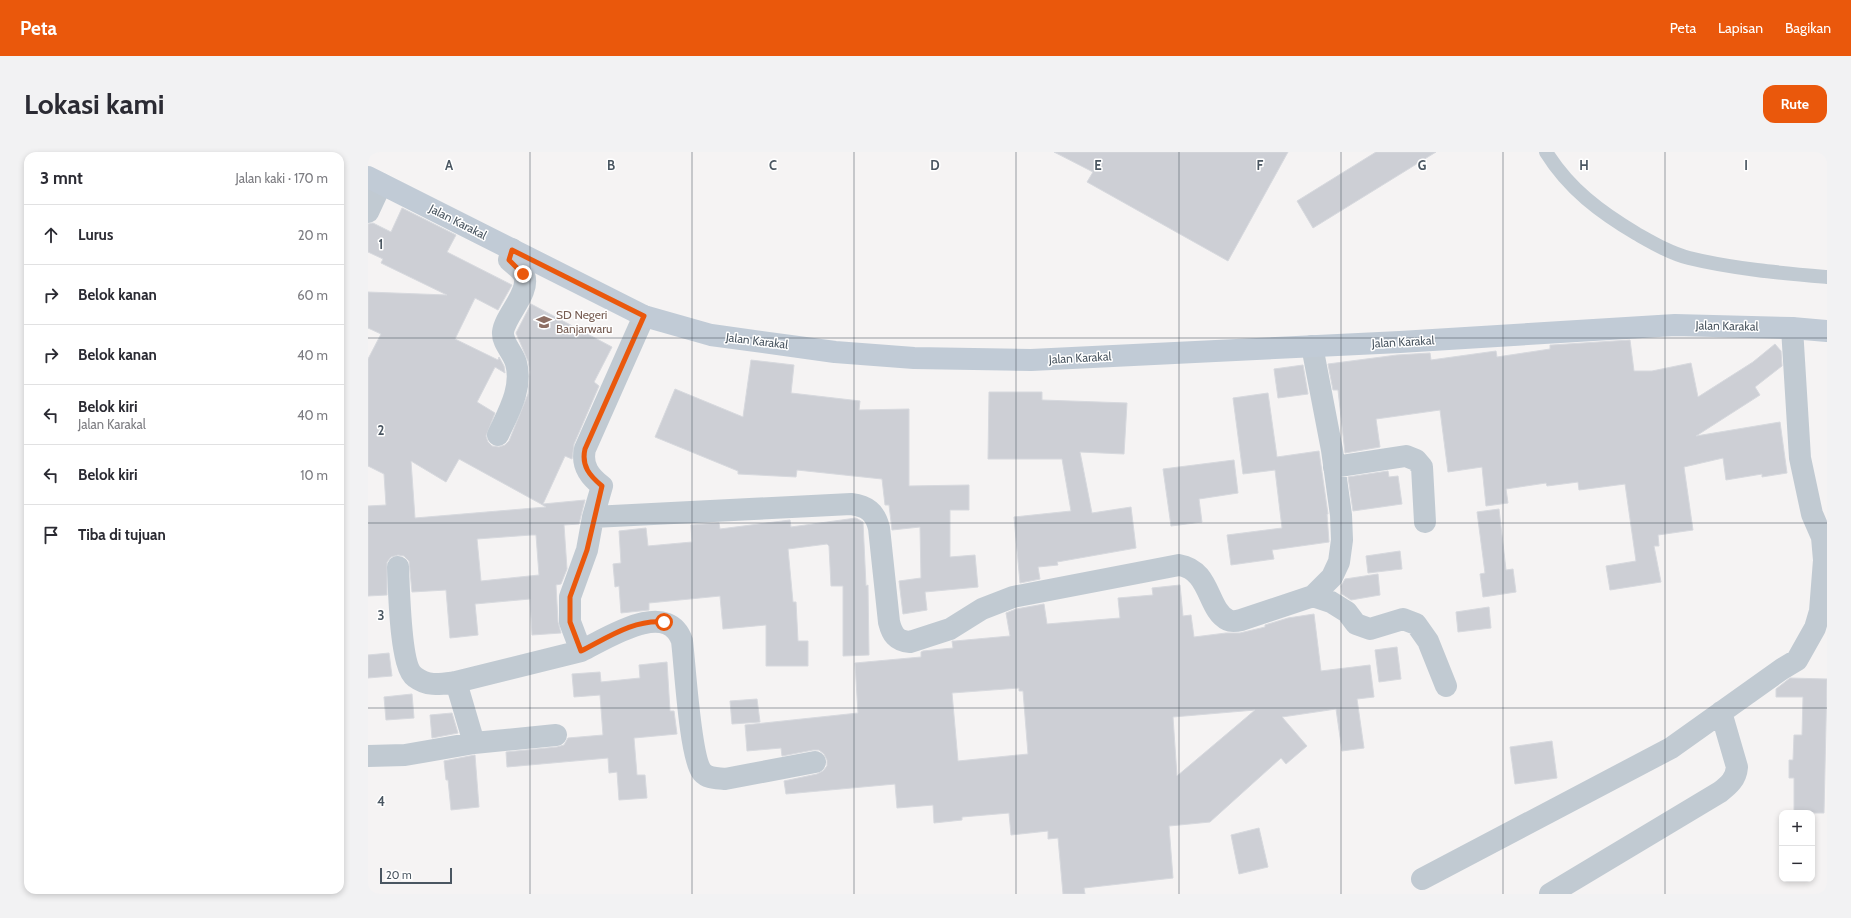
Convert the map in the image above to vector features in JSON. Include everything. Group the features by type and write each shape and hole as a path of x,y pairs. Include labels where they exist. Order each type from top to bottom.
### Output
{"main road":[{"name":"Jalan Karakal","path":"375,180 644,316 711,335 835,352 914,358 1031,360 1312,346 1675,325 1792,328 1827,331"}],"street":[{"path":"368,212 375,180"},
{"path":"498,436 512,405 517,383 516,362 505,341 503,330 523,290 525,280 523,274 509,260 512,250"},
{"path":"581,651 570,622 570,597 587,550 593,517 602,486 587,472 584,456 585,449 644,316"},
{"path":"1422,879 1670,748 1797,660 1815,628 1820,611 1824,549 1822,537 1812,514 1806,492 1800,458 1792,328"},
{"path":"593,517 851,504 866,508 876,516 879,528 889,622 894,636 903,641 910,642 950,629 982,609 1013,597 1179,566 1187,567 1198,575 1222,616 1230,621 1241,620 1313,596 1332,577 1339,562 1342,531 1334,467 1312,346"},
{"path":"1334,467 1406,456 1416,460 1422,466 1425,522"},
{"path":"398,567 403,646 409,671 414,677 428,684 435,685 456,682 581,651 636,624 654,621 671,625 679,632 682,640 693,741 702,771 706,775 714,778 725,779 815,762"},
{"path":"1313,596 1331,602 1347,612 1356,624 1370,629 1403,619 1416,624 1428,641 1446,686"},
{"path":"456,682 474,743"},
{"path":"1550,894 1720,792 1730,784 1736,775 1737,766 1721,712"},
{"path":"368,756 405,755 474,743 556,735"}],"lane":[{"path":"1546,152 1562,176 1588,202 1615,221 1657,246 1689,258 1772,272 1827,277"}],"building":[{"path":"1054,152 1288,152 1228,261 1087,182 1093,172"},
{"path":"1376,152 1436,152 1313,228 1297,201"},
{"path":"402,208 456,235 447,252 512,285 498,310 475,298 455,339 498,360 499,357 504,366 505,373 495,367 477,402 495,413 486,436 488,442 492,446 499,447 505,445 509,441 528,394 530,372 528,361 516,333 531,304 612,347 594,382 599,386 574,444 572,459 565,456 543,504 585,500 579,524 564,525 567,569 561,584 556,585 558,622 561,633 532,635 530,599 475,604 478,635 450,638 446,590 412,592 409,561 404,556 398,555 391,557 387,562 387,595 368,596 368,506 386,505 384,474 368,466 368,359 381,334 368,328 368,292 447,295 381,263 383,259 368,252 368,224 373,223 391,232","holes":["459,459 541,504 546,507 415,518 411,461 446,482","536,535 539,575 481,581 477,539"]},
{"path":"1630,340 1634,371 1652,371 1691,363 1698,397 1753,362 1775,344 1781,351 1782,366 1755,387 1760,395 1696,436 1780,422 1787,473 1762,477 1762,474 1726,480 1723,458 1684,467 1693,530 1658,535 1659,546 1654,546 1661,582 1610,590 1606,566 1636,561 1625,484 1579,490 1578,482 1547,486 1546,483 1506,489 1508,503 1486,506 1482,467 1448,472 1440,410 1376,419 1380,447 1345,453 1338,390 1333,390 1328,364 1397,355 1430,353 1431,360 1496,351 1497,357 1550,349 1550,345"},
{"path":"751,360 794,365 791,393 860,401 859,410 909,409 909,486 969,485 969,510 950,510 950,557 975,555 978,587 925,592 927,610 903,614 899,581 921,578 920,527 892,530 889,505 885,505 882,479 797,470 796,477 738,474 738,471 655,437 675,389 743,417"},
{"path":"1303,365 1308,394 1278,398 1274,369"},
{"path":"989,392 1042,392 1042,400 1127,403 1124,454 1080,452 1092,513 1131,507 1136,548 1057,562 1058,565 1038,567 1040,579 1020,583 1014,517 1071,511 1062,459 988,459"},
{"path":"1268,393 1277,457 1319,451 1328,514 1329,542 1272,550 1274,559 1231,565 1227,535 1282,528 1275,470 1243,474 1233,398"},
{"path":"1234,460 1238,493 1199,499 1202,522 1171,526 1163,469"},
{"path":"1388,471 1389,477 1398,476 1402,504 1353,511 1348,477"},
{"path":"1499,509 1506,570 1513,569 1516,592 1483,597 1480,574 1485,573 1477,512"},
{"path":"856,518 863,522 866,586 868,585 869,655 843,656 843,586 831,586 829,546 827,544 788,549 793,602 796,602 798,641 808,641 808,666 766,666 766,625 723,629 720,596 649,603 649,610 621,613 619,586 615,587 613,564 621,563 619,531 646,528 648,546 692,542 691,525 719,523 720,529 790,520 791,527"},
{"path":"1400,551 1402,569 1368,573 1366,556"},
{"path":"1378,574 1380,595 1351,600 1342,594 1341,586 1345,579"},
{"path":"1180,585 1183,616 1191,615 1194,637 1226,633 1240,633 1265,627 1265,625 1288,618 1314,614 1321,671 1370,665 1374,697 1357,699 1364,748 1342,751 1336,709 1282,717 1307,746 1286,764 1281,758 1210,822 1169,826 1173,878 1084,888 1085,894 1063,894 1058,838 1048,839 1048,831 1011,835 1009,813 962,817 962,820 934,823 933,805 897,808 895,784 786,794 784,781 817,774 823,771 827,766 827,760 824,754 819,750 813,750 782,756 781,748 747,751 745,725 858,713 855,663 921,657 921,652 923,651 953,648 952,641 1010,636 1006,613 1016,609 1044,604 1047,624 1120,618 1118,598 1153,595 1152,588","holes":["1019,688 1019,691 1023,691 1028,754 958,761 952,693","1255,710 1248,716 1177,776 1173,717"]},
{"path":"1489,607 1491,628 1458,632 1456,612"},
{"path":"1397,647 1401,679 1379,682 1375,650"},
{"path":"389,653 392,676 368,678 368,655"},
{"path":"667,662 670,711 674,711 677,734 634,738 637,775 645,775 647,798 619,800 617,772 609,773 608,758 507,767 506,752 557,747 564,745 568,738 603,735 600,695 574,697 572,674 600,672 601,682 640,678 639,665"},
{"path":"1790,678 1827,679 1824,813 1815,813 1815,810 1794,810 1794,778 1789,778 1789,760 1793,760 1794,735 1802,735 1803,697 1776,697 1776,689"},
{"path":"412,694 414,718 386,720 384,697"},
{"path":"757,699 760,722 732,724 730,701"},
{"path":"452,713 458,733 432,738 430,715"},
{"path":"1552,741 1557,778 1515,784 1510,747"},
{"path":"475,755 479,807 451,810 448,780 446,780 444,761"},
{"path":"1259,828 1268,867 1239,874 1231,835"}],"place":[{"name":"SD Negeri Banjarwaru","path":"544,322"}],"route":[{"path":"523,274 509,260 512,250 644,316 585,449 584,463 587,472 602,486 593,517 587,550 580,565 570,597 569,609 570,622 581,651 636,624 654,621 664,622"}]}
